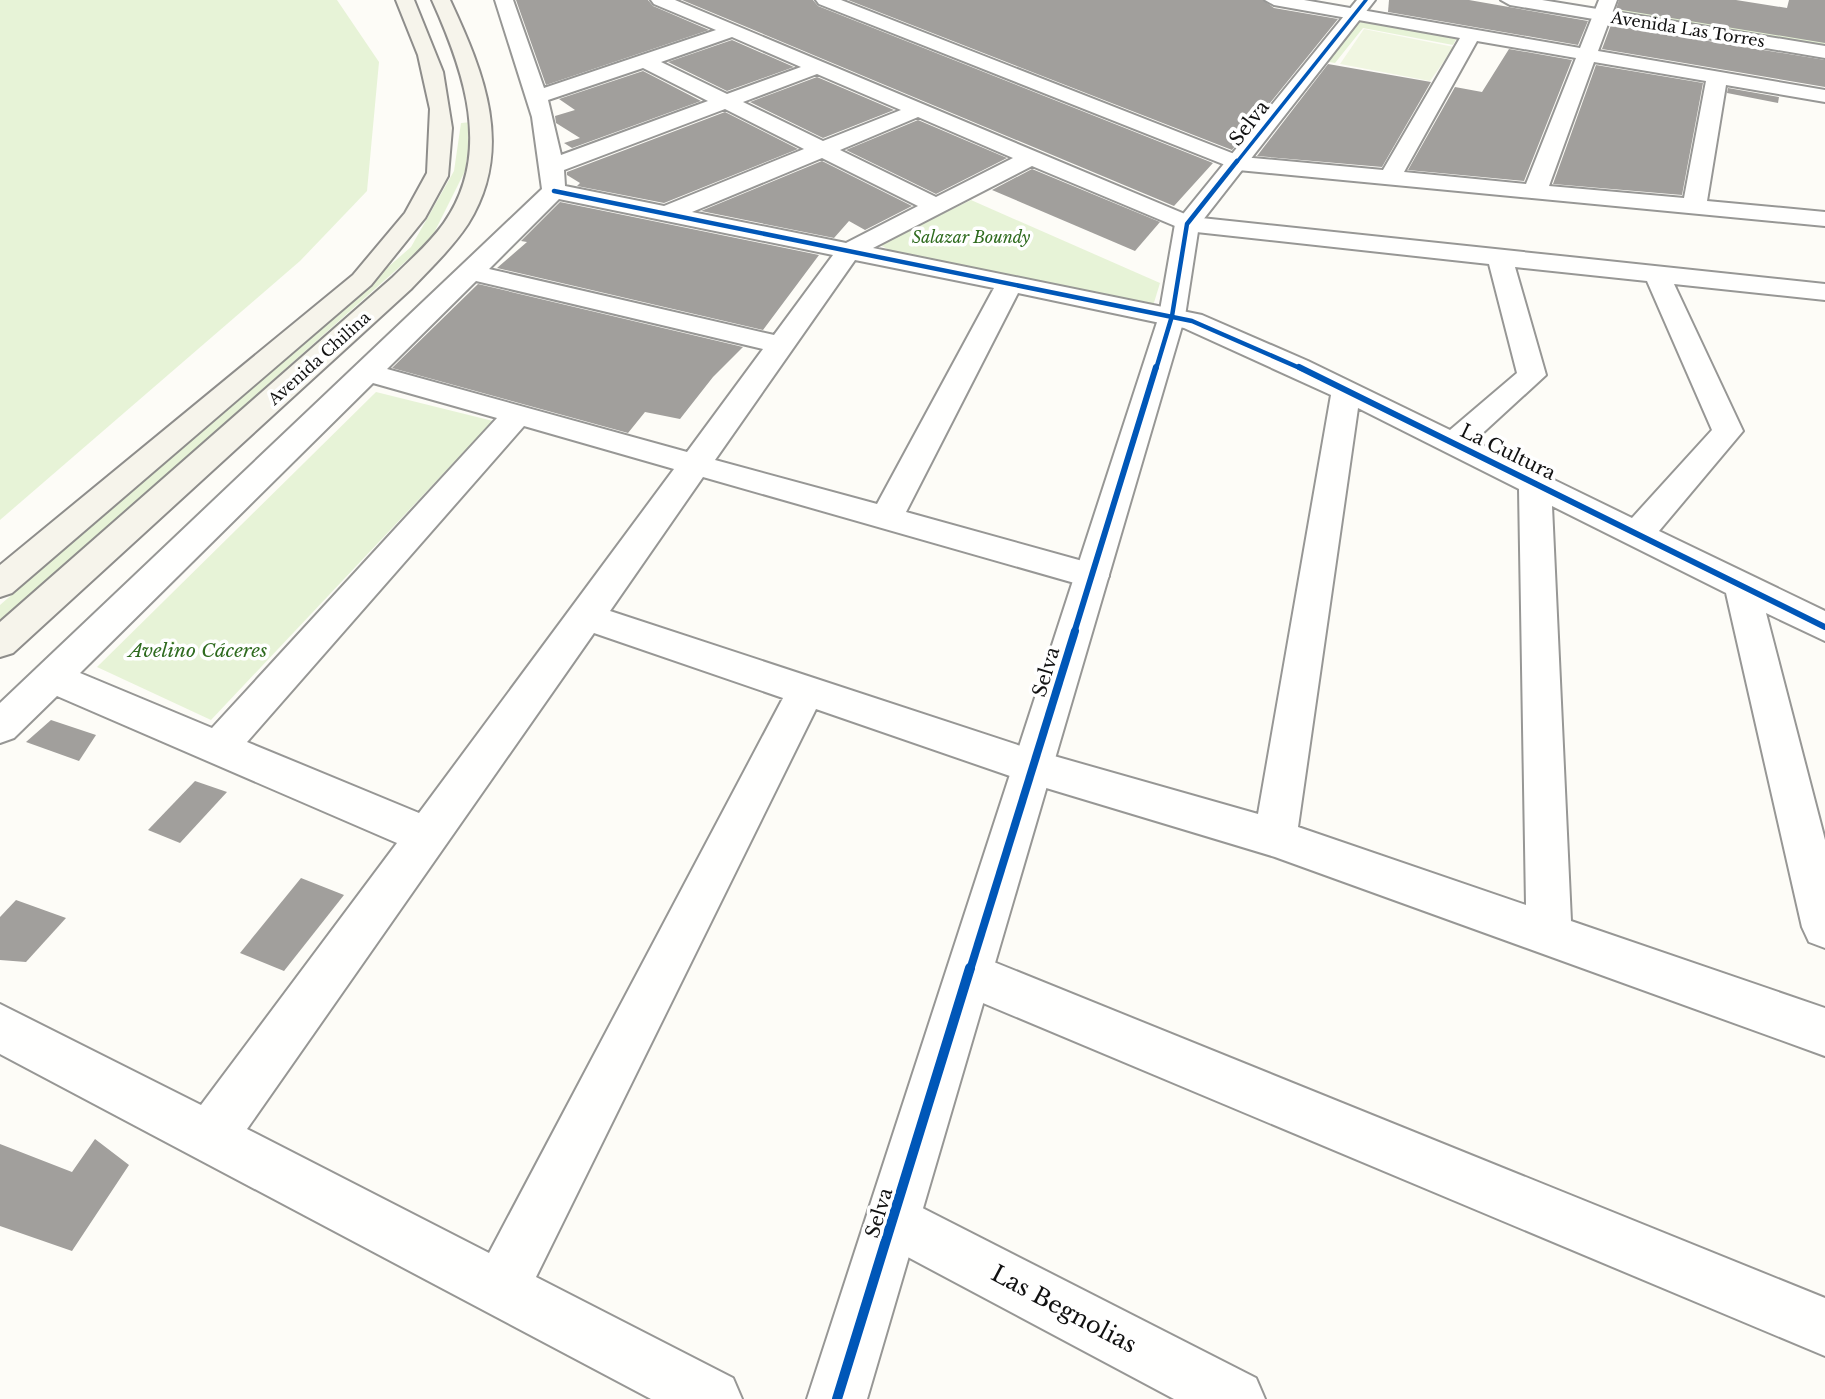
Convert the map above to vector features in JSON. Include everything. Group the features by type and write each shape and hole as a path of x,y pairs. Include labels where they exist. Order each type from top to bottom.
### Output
{"main road":[{"name":"Avenida Chilina","path":"0,584 362,280 412,220 438,173 442,124 438,87 428,48 405,0"},
{"name":"Avenida Chilina","path":"0,643 402,283 457,223 480,171 483,126 461,43 441,0"}],"street":[{"path":"504,0 538,97 553,178"},
{"path":"660,0 1187,225 1825,292"},
{"path":"825,0 1238,163 1825,219"},
{"path":"859,13 880,0"},
{"path":"1275,0 1360,7 1471,35 1825,96"},
{"name":"Avenida Las Torres","path":"1510,0 1606,4 1825,34"},
{"path":"1535,191 1606,4"},
{"name":"Avenida Las Torres","path":"1606,4 1825,52"},
{"name":"Selva","path":"838,1399 1172,317 1187,225 1360,7"},
{"path":"538,97 732,31"},
{"path":"1390,177 1471,35"},
{"path":"644,61 936,206"},
{"path":"0,727 470,272 553,178 726,102 818,67"},
{"path":"1693,206 1717,78"},
{"path":"666,214 918,110"},
{"path":"209,1138 849,251 1031,158"},
{"name":"La Cultura","path":"553,178 666,214 1192,320 1346,390 1825,627"},
{"path":"1454,443 1532,374 1500,257"},
{"path":"470,272 780,345"},
{"path":"1638,533 1728,430 1657,274"},
{"path":"886,518 1010,284"},
{"path":"366,372 1092,576"},
{"path":"1275,838 1346,390"},
{"path":"219,748 517,415"},
{"path":"1535,483 1549,934"},
{"path":"1741,584 1825,927"},
{"path":"585,616 1033,767 1275,838 1825,1032"},
{"path":"51,677 427,836"},
{"path":"500,1289 806,691"},
{"path":"969,974 1825,1327"},
{"path":"0,1028 712,1399"},
{"name":"Las Begnolias","path":"893,1220 1235,1399"}],"green space":[{"path":"0,0 337,0 379,62 367,191 300,261 0,520"},
{"path":"1624,7 1825,41 1825,50 1618,13 1615,9"},
{"path":"1359,16 1459,34 1453,45 1363,28 1335,63 1323,61"},
{"path":"1364,29 1454,47 1430,81 1340,64"},
{"path":"472,122 465,171 431,239 0,623 0,605 411,247 454,171 461,123"},
{"name":"Salazar Boundy","path":"971,200 1160,283 1153,306 901,256 880,245"},
{"name":"Avelino Cáceres","path":"376,392 493,421 211,720 97,667"}],"building":[{"path":"516,0 648,0 653,6 709,30 546,85"},
{"path":"682,0 813,0 818,6 1213,163 1174,206"},
{"path":"848,0 1263,0 1274,8 1338,19 1232,150"},
{"path":"1389,0 1469,0 1588,21 1578,45 1388,12"},
{"path":"1619,0 1736,0 1787,8 1789,0 1825,0 1825,43 1616,9"},
{"path":"1611,25 1825,60 1825,87 1602,49"},
{"path":"732,40 794,67 727,91 668,62"},
{"path":"1509,49 1572,60 1524,181 1408,170 1455,87 1482,92"},
{"path":"1328,64 1431,82 1382,167 1257,156"},
{"path":"1596,65 1703,83 1682,195 1553,184"},
{"path":"643,71 701,101 572,148 564,143 580,138 556,123 555,116 575,110 559,99"},
{"path":"817,77 894,110 823,138 750,102"},
{"path":"1728,88 1779,97 1778,103 1727,93"},
{"path":"725,112 798,149 664,203 577,186 580,183 567,175 567,172"},
{"path":"918,120 1007,158 936,194 846,150"},
{"path":"822,161 912,206 865,230 849,221 834,238 701,211"},
{"path":"1032,169 1160,222 1135,251 992,190"},
{"path":"560,202 819,255 763,330 497,268 527,242 521,241"},
{"path":"478,284 743,347 713,377 680,419 645,412 628,433 392,368"},
{"path":"51,720 96,735 79,761 26,742"},
{"path":"195,781 227,792 180,843 148,830"},
{"path":"301,878 344,895 284,971 240,953"},
{"path":"16,900 66,918 26,962 0,960 0,917"},
{"path":"95,1139 129,1165 72,1251 0,1226 0,1144 72,1172"}],"cycle path":[{"path":"837,1399 1172,316 1187,224 1366,0"},
{"path":"554,191 1192,321 1298,367 1825,627"}]}
